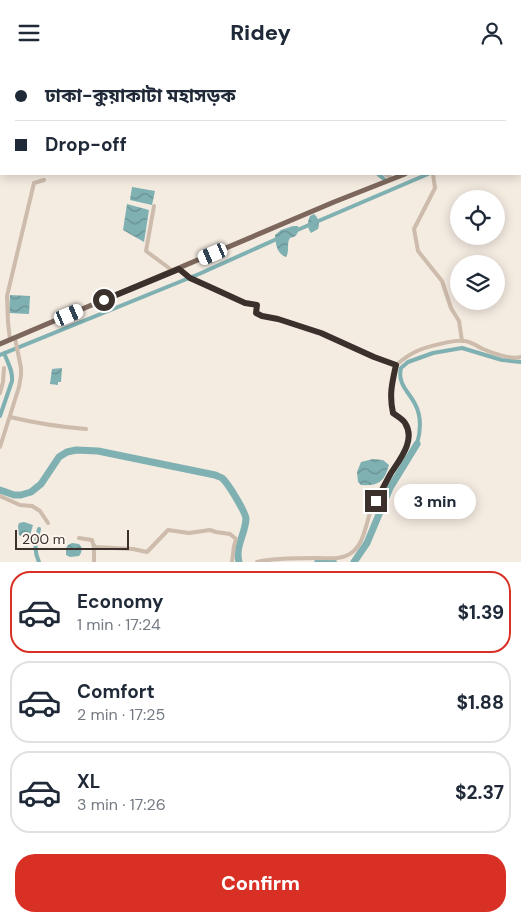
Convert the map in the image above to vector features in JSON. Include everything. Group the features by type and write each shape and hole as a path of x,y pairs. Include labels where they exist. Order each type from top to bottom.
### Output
{"main road":[{"path":"0,344 402,175"}],"street":[{"path":"386,175 392,179"},
{"path":"433,175 435,188 414,229 416,243 418,251 442,281 451,308 459,321 462,341"},
{"path":"0,447 21,375 21,368 8,322 7,296 34,183 44,180"},
{"path":"154,206 146,251 190,278 245,303 257,305 256,313 262,316 278,319 321,333 396,365"},
{"path":"256,562 293,559 339,559 355,550 365,533 370,514 390,474 400,460 410,435 405,422 393,413 390,401 396,365 417,351 437,345 462,341 467,341 500,355 521,357"},
{"path":"0,393 4,368"},
{"path":"10,417 58,427 86,429"},
{"path":"0,496 20,505 32,506 40,511 48,523"},
{"path":"94,545 94,547 133,549 147,552 168,530 189,533 210,530 230,534 236,539 232,562"},
{"path":"79,538 92,540 94,545 94,562"}],"water":[{"path":"132,187 155,191 152,205 130,200"},
{"path":"127,204 149,210 144,242 123,230"},
{"path":"314,214 318,219 319,225 318,229 311,233 308,223 310,216"},
{"path":"298,226 298,231 289,240 286,257 278,251 275,235 281,230"},
{"path":"10,295 30,296 29,314 9,313"},
{"path":"62,368 61,382 58,382 58,385 50,384 52,369"},
{"path":"373,459 383,460 389,465 385,475 376,484 361,485 358,482 357,472 361,462"},
{"path":"24,522 33,525 29,539 19,535 19,523"},
{"path":"72,543 79,544 82,548 79,556 70,557 66,555 66,548"}],"waterway":[{"path":"379,175 384,179"},
{"path":"295,231 426,175"},
{"path":"0,355 199,274 279,238"},
{"path":"417,444 420,429 419,414 402,383 400,374 401,368 408,362 433,353 462,348 502,360 521,362"},
{"path":"0,416 12,381 11,370 4,353"},
{"path":"354,562 367,543 390,488 417,444"},
{"path":"0,490 14,495 31,492 41,484 59,457 67,452 76,450 98,451 215,475 222,478 228,486 246,519 238,551 239,562"},
{"path":"39,529 36,549 39,562"},
{"path":"316,562 335,562"}],"route":[{"path":"104,300 179,269 190,278 245,303 257,305 256,313 262,316 278,319 321,333 396,365 390,401 393,413 405,422 410,435 400,460 390,474 376,501"}]}
